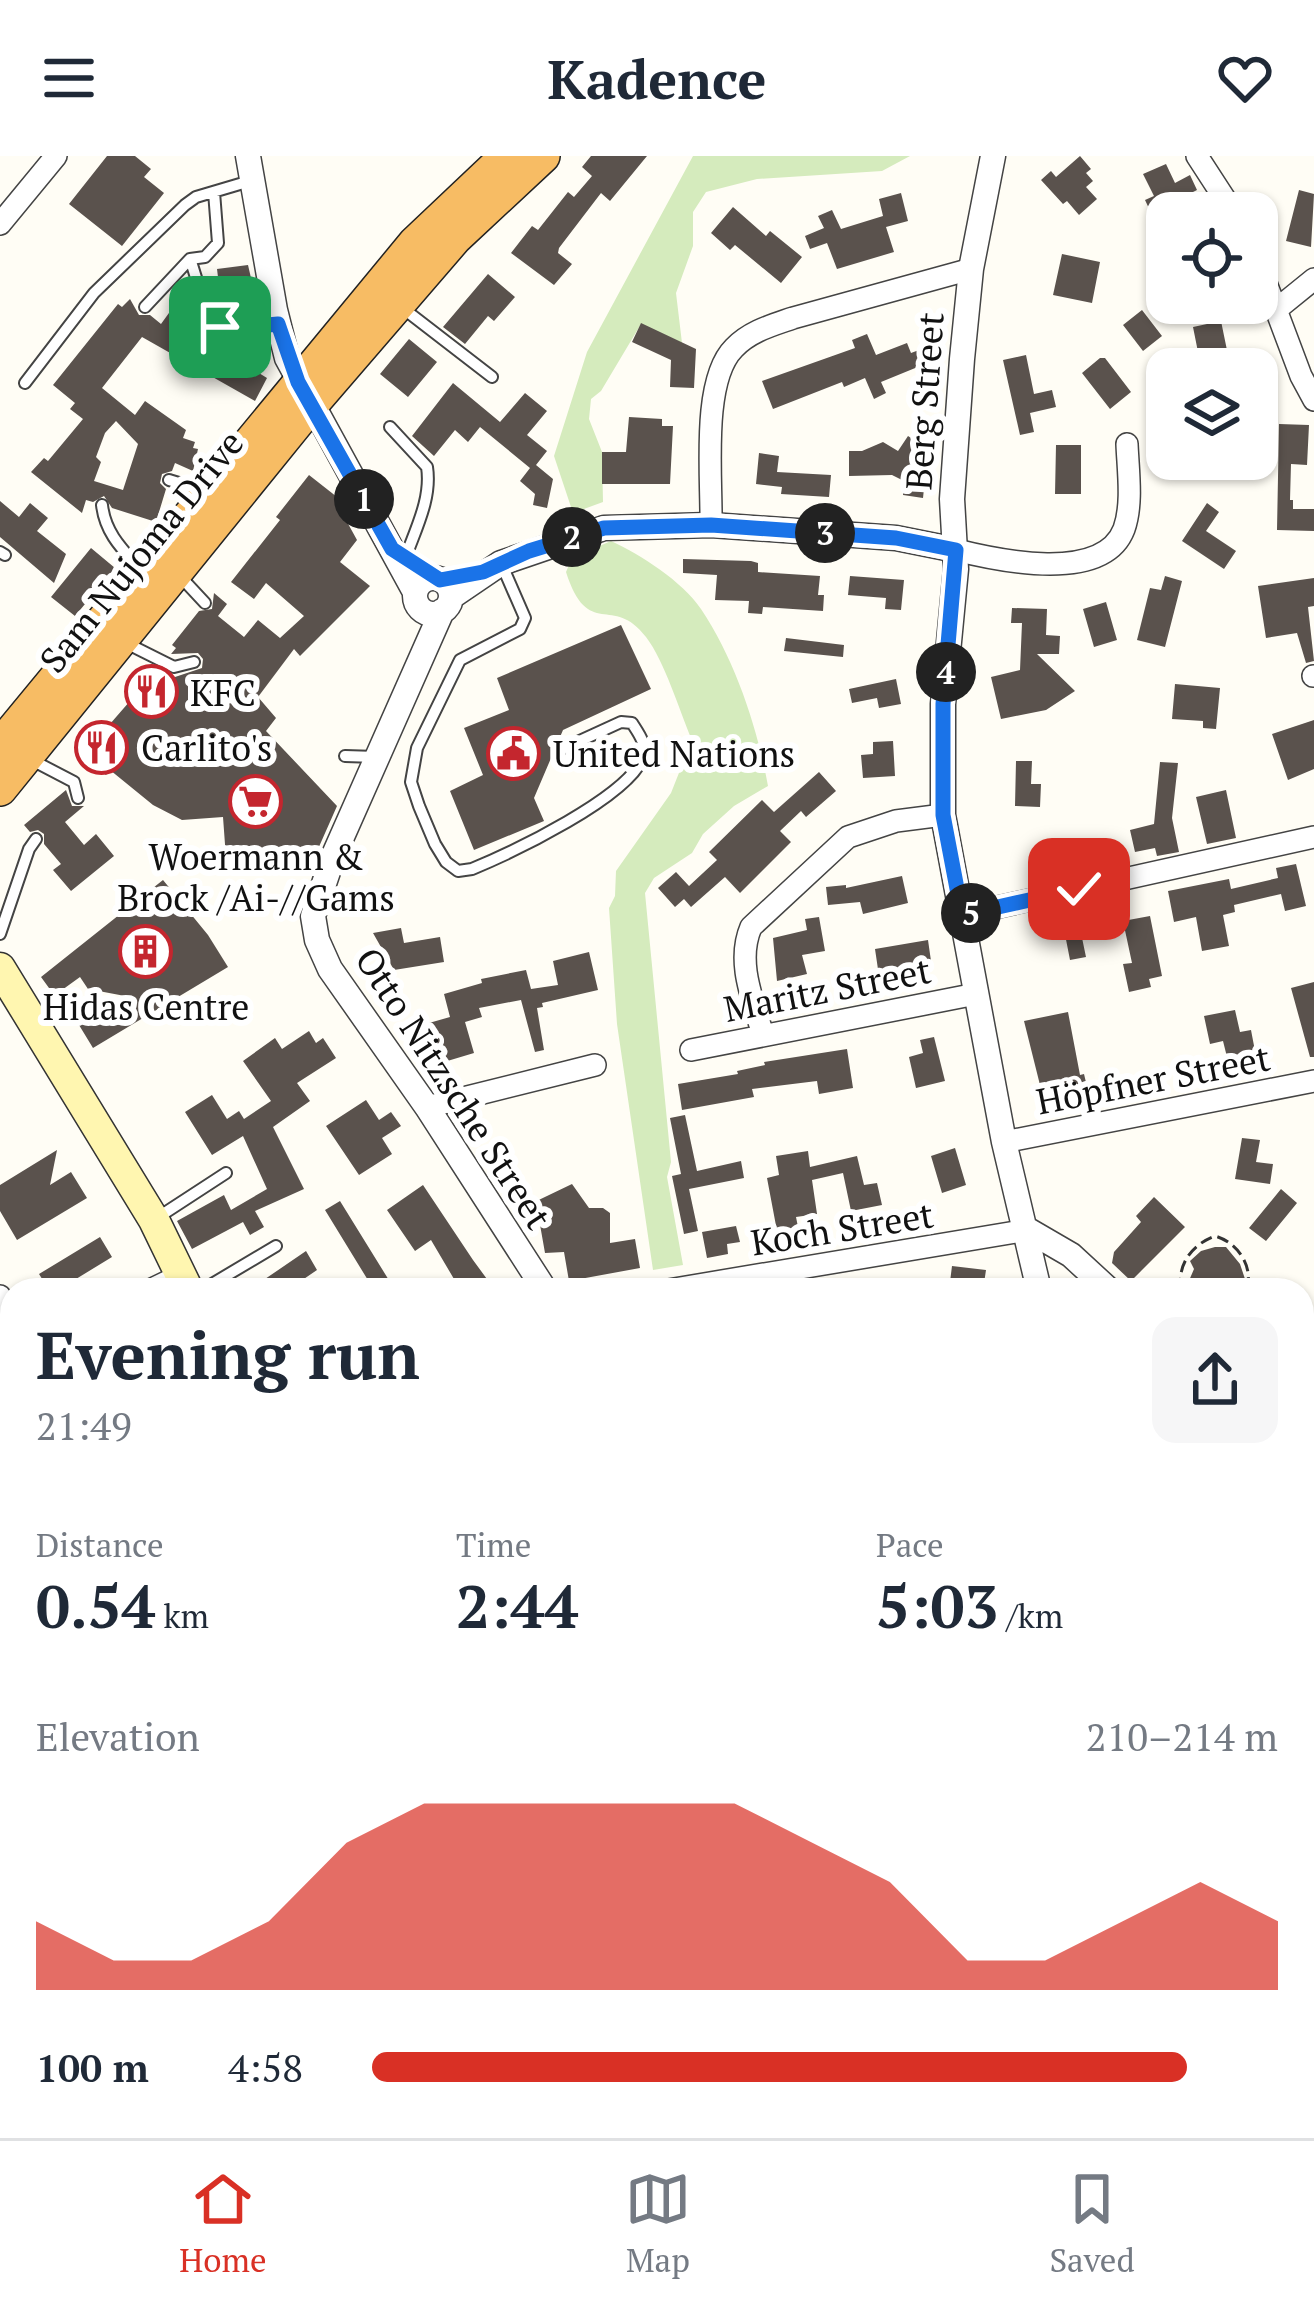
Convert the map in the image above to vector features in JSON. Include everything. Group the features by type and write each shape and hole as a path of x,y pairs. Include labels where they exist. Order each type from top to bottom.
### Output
{"highway":[{"name":"Sam Nujoma Drive","path":"0,789 8,742 159,572 438,219 507,156"},
{"name":"Sam Nujoma Drive","path":"8,742 120,640 208,492 398,304 454,238 543,156"}],"main road":[{"path":"0,968 184,1278"},
{"path":"0,1002 155,1246 184,1278"}],"street":[{"path":"0,224 56,156"},
{"name":"Berg Street","path":"993,156 970,269 952,499 956,550 943,704 943,815 1004,1142 1037,1278"},
{"path":"1197,156 1220,192"},
{"path":"251,168 278,324 304,393 399,554 435,595 591,530 711,525 896,538 995,559 1052,565 1100,553 1124,530 1127,444"},
{"path":"711,525 714,386 723,361 735,346 794,318 970,269"},
{"path":"1278,308 1314,279"},
{"path":"1278,312 1300,376 1314,400"},
{"name":"Otto Nitzsche Street","path":"435,595 422,654 319,892 314,916 317,940 325,972 427,1107 537,1278"},
{"path":"763,1036 745,970 751,927 848,836 896,821 943,815"},
{"path":"962,915 1314,837"},
{"name":"Maritz Street","path":"691,1050 976,994"},
{"path":"427,1107 595,1066"},
{"name":"Höpfner Street","path":"1004,1142 1314,1081"},
{"path":"1028,1231 1071,1255 1096,1278"},
{"name":"Koch Street","path":"741,1278 1028,1231"}],"lane":[{"path":"25,383 94,293 185,206 251,168"},
{"path":"146,307 190,260 205,257 218,243 214,193"},
{"path":"190,260 220,327 278,324"},
{"path":"398,304 492,377"},
{"path":"390,427 427,467 429,476 427,496 399,554"},
{"path":"169,480 208,492"},
{"path":"102,505 115,542 205,603"},
{"path":"492,568 525,619 520,629 460,661 417,748 411,782 446,862 458,871 472,869 570,823 628,776 642,760 644,742 632,723 621,722 562,749"},
{"path":"120,640 174,667 194,662"},
{"path":"8,742 74,782 78,798"},
{"path":"345,756 376,757"},
{"path":"0,934 36,839"},
{"path":"154,1220 226,1173"},
{"path":"188,1278 276,1246"}],"path":[{"path":"1181,1278 1182,1264 1199,1244 1214,1236 1228,1242 1246,1263 1250,1278"}],"green space":[{"path":"693,156 910,156 882,171 757,179 706,192 693,212 693,246 676,293 682,343 641,324 601,391 591,399 589,419 602,452 603,502 573,513 554,456 587,352"},
{"path":"611,541 660,570 701,609 743,694 768,786 734,806 703,834 692,853 654,878 645,893 671,1162 667,1177 683,1265 653,1270 617,1024 609,908 615,896 616,871 671,793 692,740 646,637 623,618 592,611 574,593 566,572 572,558"}],"building":[{"path":"107,156 135,156 151,169 144,177 164,193 122,246 69,204"},
{"path":"591,156 647,156 610,201 601,193 559,248 558,253 572,264 554,285 511,253 532,226 538,230 568,192 574,197 592,176 582,167"},
{"path":"1080,156 1091,169 1086,173 1093,181 1086,187 1097,199 1079,215 1041,180 1051,171 1056,177"},
{"path":"1166,164 1175,183 1190,175 1197,190 1152,192 1143,174"},
{"path":"1299,190 1314,194 1311,247 1286,241"},
{"path":"901,193 908,221 886,227 894,252 837,269 827,243 810,249 805,236 824,228 818,216 832,210 841,229 883,216 879,199"},
{"path":"733,207 766,236 770,231 802,257 781,283 735,245 730,250 711,233"},
{"path":"1062,254 1100,262 1092,303 1053,295"},
{"path":"248,265 257,304 222,309 217,269"},
{"path":"488,274 515,297 494,321 488,316 465,344 443,327"},
{"path":"187,288 208,328 205,334 217,342 215,346 267,378 255,401 142,337 102,388 135,415 145,401 186,430 183,438 195,442 193,448 198,449 193,471 175,463 172,471 162,474 160,483 166,489 156,522 112,508 104,496 86,500 82,513 31,472 44,458 48,461 83,419 70,409 75,403 53,385 118,304 122,307 130,299 139,315 150,315 161,324","holes":["116,421 138,444 123,490 94,481 101,462 96,457 105,433"]},
{"path":"1142,310 1146,324 1153,324 1162,336 1143,351 1123,325"},
{"path":"641,323 696,349 694,388 670,387 671,360 632,342"},
{"path":"1222,324 1227,348 1197,348 1193,327"},
{"path":"867,334 876,355 907,343 911,353 919,350 925,364 881,382 886,393 874,399 865,378 773,409 762,381 855,348 852,340"},
{"path":"409,339 437,362 408,397 380,374"},
{"path":"1026,355 1034,394 1052,390 1056,407 1030,413 1034,432 1020,435 1003,360"},
{"path":"1105,358 1131,392 1110,409 1082,373"},
{"path":"453,383 500,422 525,393 547,411 527,435 547,451 536,465 553,479 547,508 533,505 535,494 520,481 530,468 480,427 468,442 455,430 434,456 412,436"},
{"path":"629,417 662,419 662,426 673,426 670,484 602,484 602,452 626,452"},
{"path":"1279,424 1309,425 1307,465 1291,464 1290,500 1293,509 1314,509 1314,531 1277,530"},
{"path":"908,436 925,447 916,464 926,470 923,498 903,495 904,481 892,475 849,476 849,451 883,442 898,451"},
{"path":"1056,445 1081,445 1081,494 1055,494"},
{"path":"759,453 779,456 777,472 831,475 829,497 781,494 782,487 756,484"},
{"path":"309,475 337,497 357,540 340,562 370,586 300,656 294,649 258,697 276,718 266,731 337,806 318,849 312,847 297,863 239,867 226,858 223,817 182,820 153,805 110,770 106,775 83,755 157,670 175,677 202,668 198,653 171,654 176,648 172,645 199,611 212,609 214,593 227,604 218,616 244,637 258,620 280,638 304,616 266,583 254,599 231,582"},
{"path":"0,501 19,517 30,503 48,518 37,531 66,554 54,583 0,537"},
{"path":"1207,503 1219,512 1206,531 1236,551 1224,569 1182,541"},
{"path":"91,548 115,568 75,616 51,597"},
{"path":"683,559 751,561 758,563 758,572 820,576 818,595 824,595 823,611 763,607 762,614 748,613 749,601 715,600 717,575 683,573"},
{"path":"850,576 904,580 901,610 885,609 886,598 848,595"},
{"path":"1165,576 1182,581 1165,647 1137,640 1150,588 1161,590"},
{"path":"1314,578 1314,606 1308,607 1314,661 1306,663 1297,633 1266,638 1258,586"},
{"path":"1106,602 1117,640 1094,647 1083,609"},
{"path":"1012,608 1047,609 1046,635 1060,636 1059,654 1037,654 1075,691 1046,710 1001,719 991,677 1020,670 1022,623 1011,623"},
{"name":"United Nations","path":"621,625 651,689 563,730 534,798 544,821 474,850 450,791 483,775 464,728 509,710 497,678"},
{"path":"786,638 844,645 843,657 784,651"},
{"path":"896,679 901,704 879,708 877,698 852,703 849,689"},
{"path":"1175,684 1220,688 1216,729 1203,728 1203,721 1172,719"},
{"path":"1314,720 1314,769 1288,780 1272,734"},
{"path":"893,741 895,776 863,778 861,755 873,754 873,742"},
{"path":"1016,761 1032,761 1031,784 1041,784 1040,807 1015,806"},
{"path":"1160,762 1178,763 1172,818 1179,852 1157,856 1155,848 1135,852 1130,830 1154,824"},
{"path":"819,772 836,791 806,817 801,811 780,831 791,842 740,893 725,877 691,907 684,899 675,907 658,888 676,872 689,886 717,860 709,852 762,800 774,812"},
{"path":"66,790 72,806 84,806 65,822 84,845 96,834 114,856 71,891 53,870 61,864 44,844 44,834 30,832 24,825"},
{"path":"1226,790 1236,838 1207,844 1196,797"},
{"path":"1296,864 1306,906 1285,911 1281,894 1234,905 1235,912 1223,915 1229,946 1202,951 1196,917 1174,922 1168,891 1229,879 1231,889 1278,878 1276,868"},
{"path":"902,876 908,903 863,914 860,902 828,905 826,887 846,888"},
{"name":"Hidas Centre","path":"163,880 228,967 93,1048 79,1025 125,996 88,989 80,977 62,990 49,988 41,977"},
{"path":"1087,913 1091,931 1081,933 1086,957 1070,960 1062,919"},
{"path":"1150,916 1162,976 1149,979 1151,987 1129,992 1123,964 1132,963 1123,921"},
{"path":"819,917 825,951 802,955 807,974 777,981 773,938 807,930 805,919"},
{"path":"401,928 404,943 440,937 444,962 394,970 373,933"},
{"path":"928,940 932,968 879,976 875,949"},
{"path":"589,952 598,990 537,1008 544,1050 535,1052 521,1000 479,1008 482,1017 465,1022 474,1053 434,1065 422,1025 450,1017 444,994 482,983 481,979 526,970 531,989 558,985 553,961"},
{"path":"1314,982 1314,1057 1310,1057 1291,988"},
{"path":"1235,1010 1240,1032 1251,1030 1255,1051 1227,1057 1223,1041 1210,1044 1204,1016"},
{"path":"1068,1012 1080,1075 1084,1074 1089,1095 1045,1105 1024,1021"},
{"path":"309,1031 316,1043 323,1038 336,1058 297,1083 310,1101 273,1127 304,1189 255,1211 264,1227 250,1235 243,1222 192,1249 177,1221 224,1195 231,1210 267,1189 243,1136 212,1155 185,1112 212,1095 227,1119 239,1111 244,1119 271,1101 243,1061 275,1038 282,1049"},
{"path":"934,1037 945,1081 916,1088 909,1057 923,1053 920,1040"},
{"path":"847,1049 853,1088 819,1094 817,1081 752,1089 754,1097 682,1110 678,1084 738,1074 764,1062"},
{"path":"366,1100 379,1120 391,1112 401,1126 382,1138 392,1154 359,1175 326,1126"},
{"path":"685,1115 697,1171 741,1161 744,1178 689,1189 698,1231 684,1234 672,1176 681,1174 670,1118"},
{"path":"1242,1138 1260,1140 1256,1162 1273,1164 1270,1184 1235,1179"},
{"path":"955,1148 966,1185 942,1193 931,1156"},
{"path":"57,1150 50,1185 71,1172 87,1198 17,1240 0,1211 0,1185"},
{"path":"808,1151 810,1167 857,1156 864,1185 877,1183 882,1205 851,1211 843,1173 812,1180 817,1214 796,1217 798,1227 777,1231 767,1178 779,1175 776,1156"},
{"path":"572,1184 589,1208 610,1213 610,1243 635,1239 640,1268 568,1278 564,1252 545,1253 539,1219 522,1208"},
{"path":"423,1185 486,1278 453,1278 431,1240 415,1251 387,1210"},
{"path":"1281,1189 1297,1203 1266,1241 1249,1228"},
{"path":"1154,1197 1185,1227 1134,1278 1128,1278 1112,1263 1114,1252 1141,1222 1136,1216"},
{"path":"340,1201 388,1278 367,1278 325,1210"},
{"path":"736,1226 740,1242 727,1244 728,1254 707,1258 702,1232"},
{"path":"100,1237 112,1257 78,1278 42,1278 39,1274"},
{"path":"1226,1247 1245,1278 1190,1278 1194,1269 1190,1261 1201,1251"},
{"path":"306,1251 317,1270 305,1278 267,1278"},
{"path":"952,1266 986,1270 985,1278 950,1278"}],"place":[{"name":"KFC","path":"151,692"},
{"name":"Carlito's","path":"102,747"},
{"name":"United Nations","path":"514,753"},
{"name":"Woermann & Brock /Ai-//Gams","path":"256,801"},
{"name":"Hidas Centre","path":"146,951"}],"route":[{"path":"220,327 278,324 298,382 392,549 440,580 483,572 529,551 604,528 711,525 896,538 956,550 943,704 943,815 962,915 1079,889"}]}
